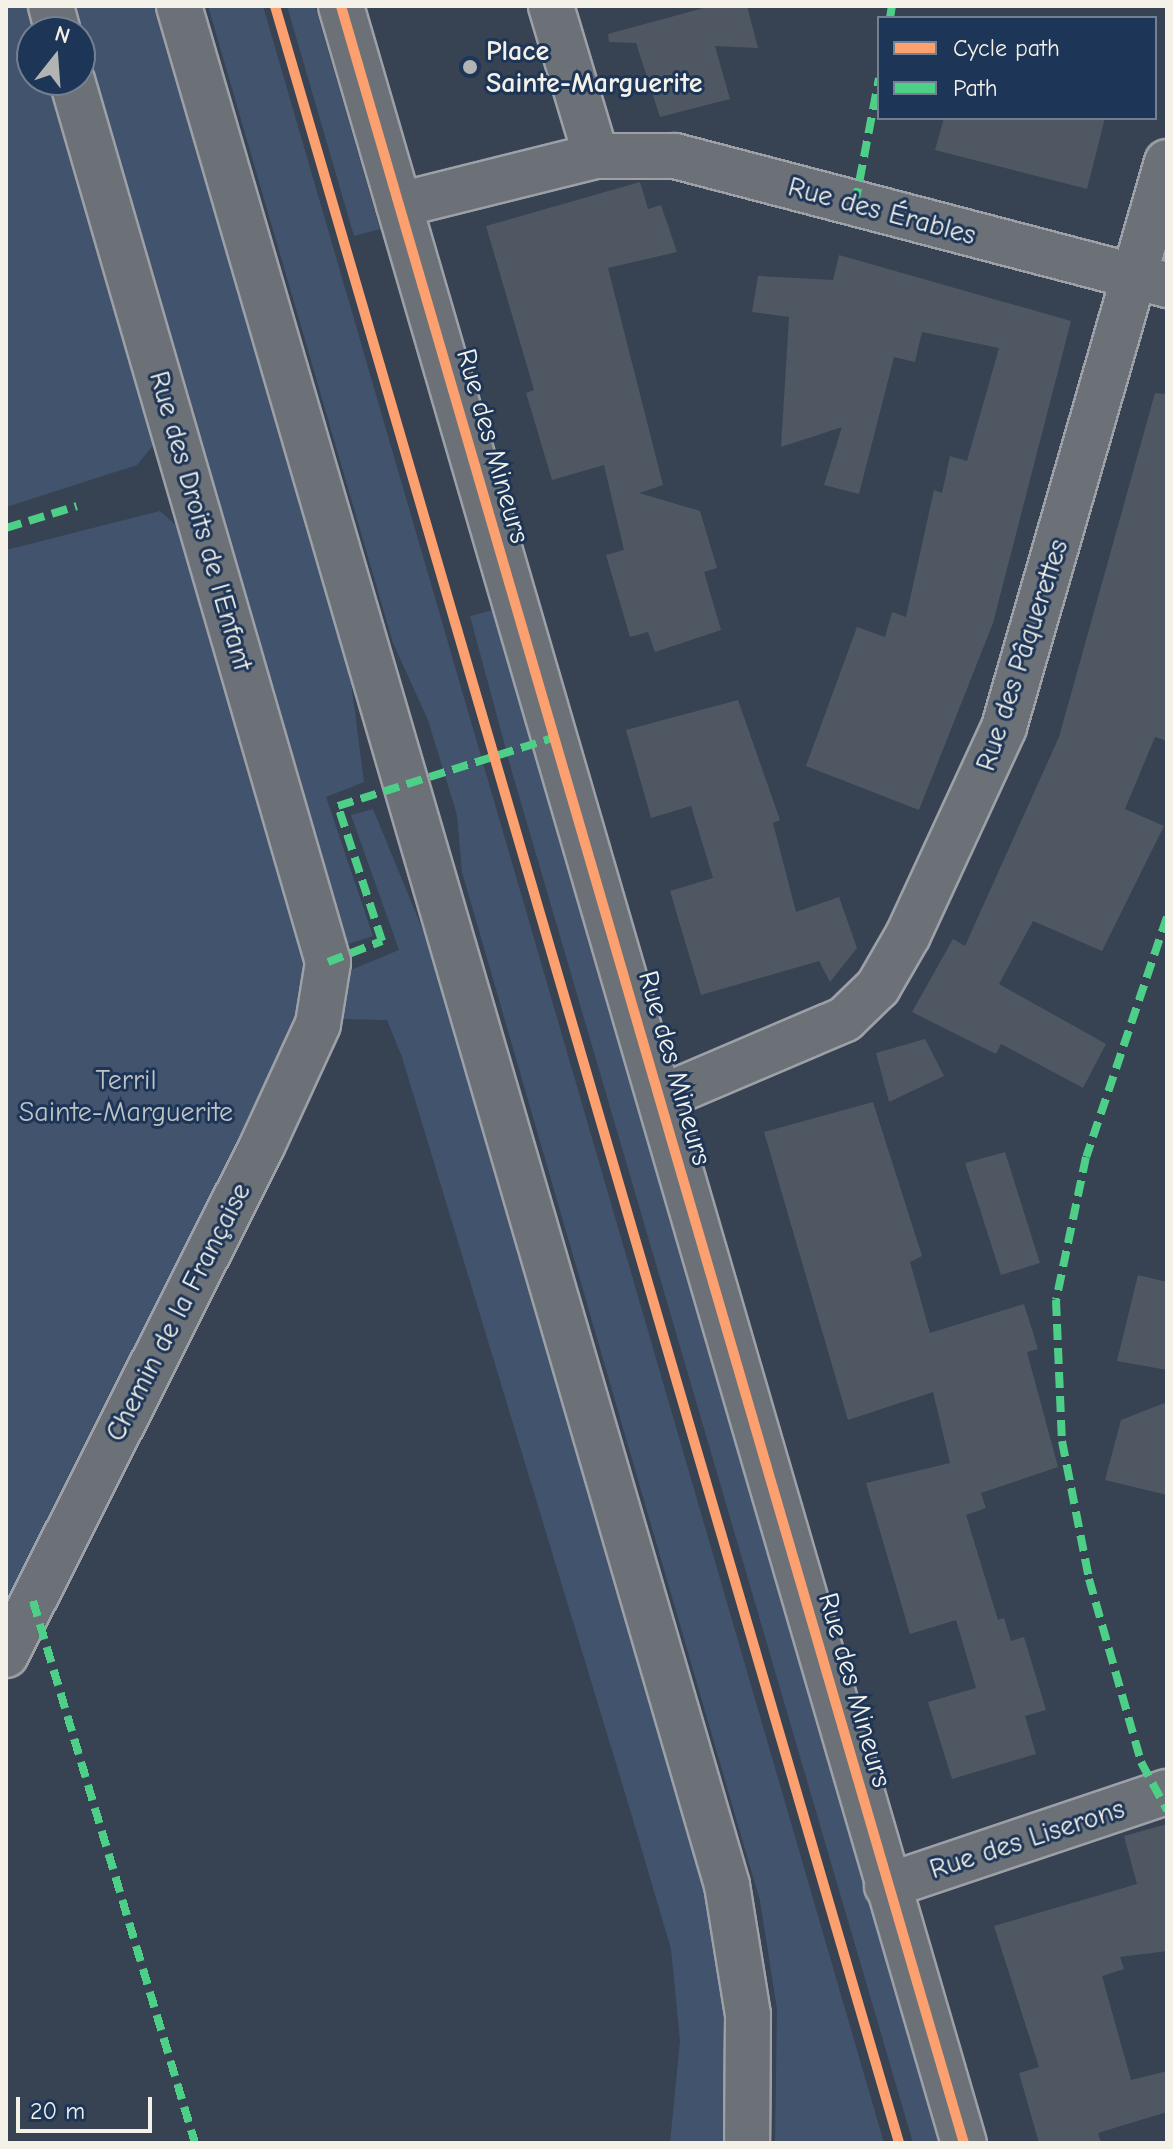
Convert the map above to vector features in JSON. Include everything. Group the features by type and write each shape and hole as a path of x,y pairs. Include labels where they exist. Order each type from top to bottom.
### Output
{"main road":[{"path":"179,6 727,1885 748,2015 747,2143"},
{"name":"Rue des Mineurs","path":"341,6 964,2143"},
{"path":"399,205 596,156 551,6"},
{"name":"Rue des Droits de l'Enfant","path":"77,96 328,962"},
{"name":"Rue des Érables","path":"596,156 690,160 1152,282"},
{"name":"Rue des Pâquerettes","path":"660,1098 845,1019 889,970 1004,727 1152,282 1167,162"},
{"name":"Chemin de la Française","path":"6,1655 262,1146 318,1024 328,962"},
{"name":"Rue des Liserons","path":"887,1886 1167,1792"}],"green space":[{"path":"6,6 34,6 37,16 16,16 16,96 61,96 155,418 154,444 137,465 6,507"},
{"path":"75,6 154,6 315,552 351,682 364,782 326,797 373,936 348,944 96,78 96,16 78,16"},
{"path":"208,6 263,6 884,2143 775,2143 777,2009 760,1901 462,872 457,815 428,720 393,643"},
{"path":"287,6 315,6 380,229 354,236"},
{"name":"Terril Sainte-Marguerite","path":"160,511 178,527 196,563 310,959 293,1041 248,1117 193,1254 6,1639 6,550"},
{"path":"493,610 945,2143 913,2143 512,772 470,616"},
{"path":"373,809 431,950 711,1900 732,2031 730,2143 670,2143 680,2041 671,1949 402,1057 387,1020 340,1019 351,970 399,950 351,815"}],"building":[{"path":"711,6 747,6 758,48 715,46 730,99 660,117 636,43 609,42 608,34"},
{"path":"943,120 1104,120 1087,189 935,150"},
{"path":"640,182 648,209 661,205 677,252 608,268 663,485 639,493 700,511 717,568 704,572 721,630 655,652 648,632 630,637 606,555 624,550 604,465 552,480 526,393 534,390 486,226"},
{"path":"839,255 1071,321 993,623 919,810 806,766 857,627 885,637 892,612 906,617 934,490 942,493 950,456 967,461 999,348 922,332 915,362 894,357 859,494 824,485 842,427 781,447 789,317 752,312 758,276 833,280"},
{"path":"1155,393 1167,394 1167,741 1155,737 1125,809 1164,826 1102,951 1033,921 999,984 1106,1044 1083,1088 1001,1044 996,1054 912,1012 953,939 965,946 1059,737"},
{"path":"738,700 780,820 773,823 796,912 839,897 857,948 830,982 819,961 701,995 670,891 713,878 691,806 651,818 626,730"},
{"path":"925,1039 944,1076 889,1102 876,1053"},
{"path":"873,1102 922,1256 910,1262 930,1333 1024,1304 1038,1349 1027,1352 1058,1467 981,1493 986,1508 966,1515 998,1620 1004,1618 1011,1641 1024,1637 1046,1710 1025,1716 1036,1754 952,1779 928,1702 976,1688 956,1620 910,1634 866,1483 950,1463 933,1392 848,1420 764,1132"},
{"path":"1005,1152 1040,1263 1001,1275 965,1163"},
{"path":"1138,1275 1167,1282 1167,1370 1117,1361"},
{"path":"1167,1402 1167,1495 1105,1480 1121,1420"},
{"path":"1167,1824 1167,1951 1120,1957 1124,1969 1102,1976 1131,2080 1167,2071 1167,2112 1098,2133 1101,2143 1039,2143 1019,2073 1039,2067 994,1926 1137,1884 1124,1836"}],"marked path":[{"path":"890,16 892,6"},
{"path":"855,204 877,88"},
{"path":"6,528 77,506"},
{"path":"328,962 382,941 338,806 553,738"},
{"path":"1167,917 1086,1157 1056,1300 1062,1441 1089,1579 1141,1762 1167,1810"},
{"path":"33,1601 195,2143"}],"cycle path":[{"path":"275,6 899,2143"},
{"path":"341,6 964,2143"}],"place":[{"name":"Place Sainte-Marguerite","path":"470,67"}]}
